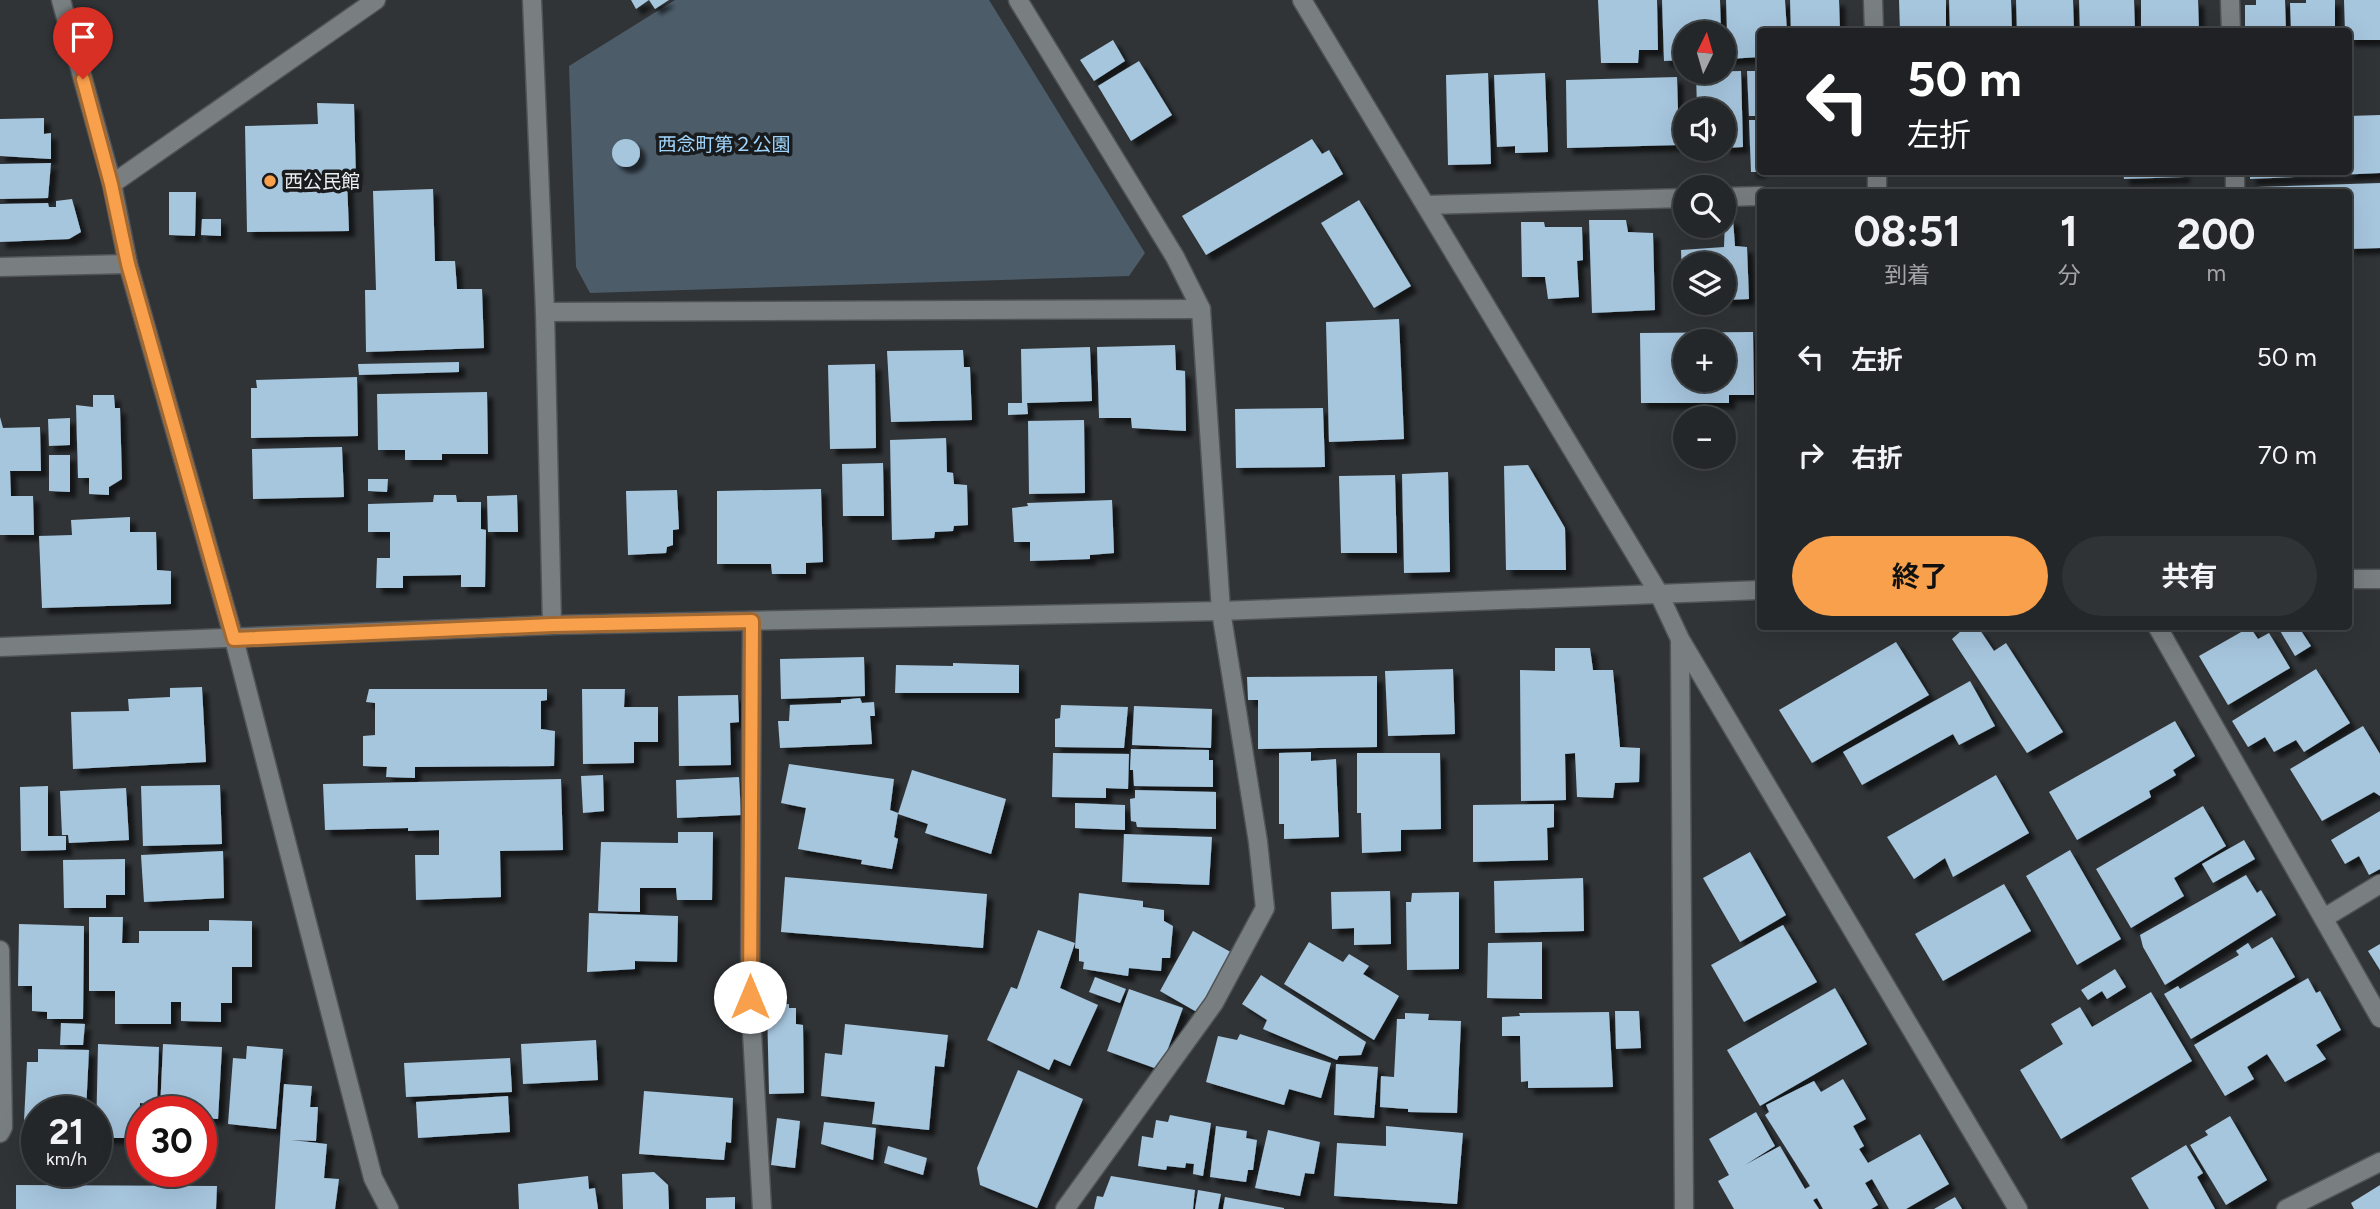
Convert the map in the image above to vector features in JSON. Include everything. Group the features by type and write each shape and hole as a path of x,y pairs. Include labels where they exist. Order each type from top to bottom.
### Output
{"street":[{"path":"61,0 111,184 128,264 234,639 373,1178 389,1209"},
{"path":"111,184 376,0"},
{"path":"532,0 545,312 552,625"},
{"path":"1018,0 1175,257 1201,309 1222,611 1258,842 1265,908 1214,1003 1065,1209"},
{"path":"1302,0 1658,592 1680,639 2018,1209"},
{"path":"1873,0 1874,28"},
{"path":"2230,0 2231,28"},
{"path":"1736,197 1757,196"},
{"path":"1426,205 1673,198"},
{"path":"0,267 128,264"},
{"path":"545,312 1201,309"},
{"path":"2352,579 2380,579"},
{"path":"0,647 552,625 1222,611 1757,590"},
{"path":"752,621 750,997 762,1209"},
{"path":"2159,630 2380,1018"},
{"path":"1680,639 1684,1209"},
{"path":"2324,918 2380,884"},
{"path":"0,950 3,1127 0,1133"},
{"path":"2286,1209 2380,1162"}],"green space":[{"name":"西念町第２公園","path":"675,0 989,0 1145,253 1129,276 590,293 576,267 569,66"}],"building":[{"path":"631,0 649,0 636,9"},
{"path":"649,0 669,0 655,9"},
{"path":"1598,0 1657,0 1658,50 1639,50 1638,63 1601,63"},
{"path":"1662,0 1720,0 1721,21 1673,21 1673,61 1664,61"},
{"path":"1726,0 1785,0 1787,28 1757,28 1757,57 1736,58 1736,21 1727,21"},
{"path":"1790,0 1839,0 1840,28 1791,28"},
{"path":"1899,0 1946,0 1946,28 1900,28"},
{"path":"1949,0 2011,0 2012,28 1950,28"},
{"path":"2016,0 2073,0 2074,28 2017,28"},
{"path":"2079,0 2134,0 2135,28 2080,28"},
{"path":"2141,0 2198,0 2199,28 2141,28"},
{"path":"2256,0 2285,0 2286,28 2245,28 2245,5 2256,5"},
{"path":"2306,0 2335,0 2335,28 2291,28 2290,3 2306,3"},
{"path":"2344,0 2380,0 2380,40 2352,40 2352,28 2345,28"},
{"path":"1113,40 1125,61 1094,81 1080,60"},
{"path":"1139,61 1172,115 1131,141 1098,86"},
{"path":"1736,71 1741,71 1743,147 1736,147 1736,98 1697,98 1696,84 1736,84"},
{"path":"1747,71 1757,71 1757,116 1749,116"},
{"path":"1488,73 1491,164 1448,165 1446,75"},
{"path":"1545,73 1548,152 1515,153 1515,146 1497,147 1494,75"},
{"path":"1673,77 1673,84 1677,84 1678,98 1673,98 1673,145 1567,148 1566,80"},
{"path":"317,103 354,104 356,179 347,180 349,231 247,232 245,126 318,124"},
{"path":"2380,115 2380,173 2352,174 2352,116"},
{"path":"44,118 44,134 51,133 51,159 0,156 0,119"},
{"path":"1749,120 1757,120 1757,172 1751,172"},
{"path":"626,139 636,143 640,153 636,163 626,167 616,163 612,153 616,143"},
{"path":"1312,139 1322,154 1329,150 1343,174 1206,255 1182,216"},
{"path":"51,163 48,198 0,199 0,164"},
{"path":"2123,175 2184,175 2184,177 2124,179"},
{"path":"2250,175 2337,175 2250,179"},
{"path":"2380,183 2380,248 2352,249 2352,189 2257,187"},
{"path":"433,189 435,261 455,261 457,289 482,289 484,348 366,352 365,290 376,290 373,191"},
{"path":"169,192 196,192 195,236 169,235"},
{"path":"72,199 81,232 69,239 0,242 0,204 48,203 49,207 56,207 56,201"},
{"path":"1359,200 1411,286 1374,308 1321,223"},
{"path":"202,219 221,219 221,236 201,235"},
{"path":"1589,220 1626,220 1628,232 1653,233 1655,310 1592,313"},
{"path":"1521,222 1544,222 1545,227 1582,227 1583,260 1577,261 1579,297 1548,299 1545,277 1522,277"},
{"path":"1724,238 1734,238 1735,246 1747,247 1749,299 1736,300 1736,252 1681,252 1724,247"},
{"path":"1399,319 1404,439 1329,442 1326,322"},
{"path":"1736,332 1753,332 1754,395 1729,395 1729,403 1641,403 1640,333 1673,333 1673,392 1736,392"},
{"path":"1175,345 1176,370 1185,371 1186,431 1132,428 1131,418 1099,418 1097,347"},
{"path":"1090,347 1092,401 1027,403 1028,414 1008,415 1008,403 1022,403 1021,349"},
{"path":"963,350 964,367 970,367 972,420 891,422 887,351"},
{"path":"459,362 459,372 359,375 358,364"},
{"path":"875,364 876,448 830,449 828,365"},
{"path":"357,377 358,436 251,438 251,388 257,388 256,380"},
{"path":"487,392 488,454 442,454 442,460 405,460 405,450 378,450 377,394"},
{"path":"93,395 114,395 115,408 120,408 122,479 109,487 109,495 89,494 89,478 78,478 76,405 93,407"},
{"path":"1323,408 1325,467 1236,468 1235,409"},
{"path":"0,417 3,428 40,427 41,471 10,471 11,496 33,496 34,535 0,535"},
{"path":"70,418 70,445 49,446 48,419"},
{"path":"1084,420 1085,493 1029,494 1028,421"},
{"path":"946,438 947,472 953,473 954,484 967,485 968,525 954,526 953,531 935,532 934,538 892,540 890,440"},
{"path":"342,447 344,497 253,499 252,449"},
{"path":"49,455 70,455 70,492 49,491"},
{"path":"883,463 884,516 843,516 842,464"},
{"path":"1528,465 1565,528 1566,570 1506,570 1504,466"},
{"path":"1448,472 1450,572 1404,573 1402,474"},
{"path":"1395,475 1397,553 1341,553 1339,476"},
{"path":"368,479 388,479 387,492 368,491"},
{"path":"821,489 823,562 806,563 806,574 772,574 771,564 717,564 717,491"},
{"path":"677,490 679,529 673,530 673,545 667,547 666,553 628,555 626,491"},
{"path":"434,495 456,495 457,502 481,502 481,529 486,530 485,587 461,587 461,575 403,576 403,588 376,588 377,558 390,558 390,532 368,532 368,504 433,502"},
{"path":"517,495 518,532 488,532 487,496"},
{"path":"1112,500 1114,553 1090,555 1090,559 1030,561 1030,542 1014,542 1012,508 1028,506 1027,503"},
{"path":"130,517 130,532 156,532 157,570 171,571 171,604 42,608 39,536 72,535 71,520"},
{"path":"1980,630 1994,651 2006,643 2063,732 2027,753 1952,639 1961,631"},
{"path":"2245,630 2252,630 2258,639 2269,633 2290,668 2228,705 2199,656"},
{"path":"2280,630 2301,630 2311,646 2295,656"},
{"path":"1896,642 1929,695 1812,763 1779,710"},
{"path":"1555,648 1590,648 1593,670 1613,670 1620,747 1640,748 1639,782 1615,783 1613,798 1577,797 1575,753 1565,754 1566,800 1521,801 1520,670 1555,671"},
{"path":"864,657 865,696 781,699 780,659"},
{"path":"953,663 1019,665 1019,693 895,693 896,665 953,666"},
{"path":"1453,669 1455,734 1388,736 1385,671"},
{"path":"2316,669 2350,723 2304,752 2296,740 2274,752 2265,737 2248,747 2232,721"},
{"path":"1377,676 1377,747 1258,749 1258,700 1248,700 1247,677"},
{"path":"1970,681 1995,726 1959,745 1953,734 1862,785 1843,752"},
{"path":"202,687 206,762 73,769 71,712 129,711 128,699 170,697 170,688"},
{"path":"369,689 547,689 547,700 541,701 541,729 555,731 554,766 415,767 415,778 386,777 387,767 363,766 363,736 375,735 375,703 366,702"},
{"path":"582,689 625,689 624,707 658,707 658,742 634,742 634,763 583,764"},
{"path":"738,695 739,722 730,723 731,765 679,766 678,696"},
{"path":"860,698 862,703 874,702 875,716 870,716 872,744 780,748 778,721 789,721 790,705 841,703 841,700"},
{"path":"1061,705 1128,707 1124,748 1055,747 1055,719 1060,718"},
{"path":"1134,706 1212,709 1211,748 1132,745"},
{"path":"2175,721 2195,756 2173,770 2176,775 2149,791 2151,797 2077,840 2049,792"},
{"path":"2363,726 2380,754 2380,796 2374,792 2322,821 2290,769"},
{"path":"1131,749 1209,750 1209,760 1213,760 1213,787 1134,786 1133,770 1130,770"},
{"path":"1311,752 1311,761 1336,759 1339,837 1284,839 1284,824 1279,824 1279,753"},
{"path":"1053,753 1129,754 1128,789 1106,788 1106,798 1052,797"},
{"path":"1357,753 1440,753 1441,829 1401,830 1401,851 1362,853 1361,813 1357,813"},
{"path":"789,764 894,779 890,810 898,813 894,837 898,839 892,869 861,864 862,860 798,849 806,808 781,803"},
{"path":"912,770 1006,799 991,854 925,833 928,824 898,814"},
{"path":"603,775 604,811 583,813 581,776"},
{"path":"1996,775 2029,833 1953,877 1945,858 1914,879 1887,837"},
{"path":"739,777 741,815 677,818 676,780"},
{"path":"561,779 563,850 500,851 501,897 416,900 415,855 439,855 439,830 325,830 323,784"},
{"path":"220,785 222,844 143,846 141,786"},
{"path":"48,786 48,836 66,836 66,850 21,851 20,787"},
{"path":"126,788 129,840 69,843 68,835 62,835 60,791"},
{"path":"1135,790 1216,792 1216,829 1137,827 1136,822 1131,821 1130,799 1135,798"},
{"path":"1075,803 1125,805 1125,830 1075,828"},
{"path":"1554,804 1554,827 1547,828 1548,860 1473,862 1473,805"},
{"path":"2203,806 2226,846 2174,878 2184,896 2131,928 2096,869"},
{"path":"2380,811 2380,869 2369,875 2359,856 2345,864 2331,840"},
{"path":"678,832 713,832 712,900 677,900 676,888 640,888 640,912 598,911 601,842 678,843"},
{"path":"1124,834 1212,837 1209,885 1122,882"},
{"path":"2244,840 2255,859 2213,883 2202,864"},
{"path":"2070,850 2121,939 2077,965 2026,876"},
{"path":"223,851 224,898 144,902 141,855"},
{"path":"1750,852 1786,915 1740,942 1703,878"},
{"path":"125,859 125,895 106,895 106,908 64,908 63,860"},
{"path":"2246,875 2257,893 2261,890 2276,915 2165,985 2143,947 2140,935"},
{"path":"785,877 987,894 983,948 781,932"},
{"path":"1583,878 1584,931 1495,933 1494,881"},
{"path":"2004,884 2031,931 1943,981 1915,934"},
{"path":"1390,891 1391,944 1354,945 1354,928 1332,929 1331,892"},
{"path":"1459,892 1459,969 1407,970 1406,902 1411,902 1412,893"},
{"path":"1079,893 1143,901 1143,907 1164,910 1164,921 1173,926 1170,958 1162,958 1161,971 1129,968 1128,976 1083,969 1084,962 1079,961 1079,949 1075,948"},
{"path":"589,913 678,916 677,962 635,961 635,969 587,972"},
{"path":"89,917 123,917 122,943 139,943 139,931 209,931 209,920 252,921 252,967 232,967 232,1003 221,1003 221,1022 181,1021 181,1002 171,1002 171,1024 115,1024 115,991 89,991"},
{"path":"19,924 84,926 83,1019 47,1019 47,1012 32,1011 32,986 18,986"},
{"path":"1783,925 1817,982 1744,1022 1711,965"},
{"path":"1038,930 1075,943 1060,988 1098,1005 1070,1066 1054,1059 1049,1070 987,1040 1011,987 1017,989"},
{"path":"1193,931 1236,955 1202,1015 1160,991"},
{"path":"2272,937 2295,977 2191,1039 2164,994 2178,986 2180,989 2239,955 2236,951 2248,943 2252,949"},
{"path":"1309,942 1343,962 1349,954 1369,966 1363,974 1399,996 1374,1040 1284,984"},
{"path":"1542,942 1542,999 1487,998 1488,943"},
{"path":"2380,944 2380,970 2368,951"},
{"path":"2115,969 2126,987 2107,999 2102,991 2088,1000 2081,990"},
{"path":"1261,975 1366,1042 1361,1055 1339,1056 1337,1060 1263,1029 1267,1020 1242,1004"},
{"path":"1095,977 1126,989 1120,1003 1089,992"},
{"path":"2308,978 2316,993 2320,991 2341,1030 2316,1045 2326,1059 2285,1082 2267,1054 2247,1067 2254,1079 2225,1096 2194,1045"},
{"path":"1835,988 1867,1044 1760,1106 1727,1050"},
{"path":"1129,989 1183,1008 1160,1070 1107,1051"},
{"path":"2151,992 2192,1061 2061,1139 2020,1070 2063,1044 2051,1024 2080,1007 2092,1027"},
{"path":"789,1004 789,1008 796,1008 796,1024 803,1025 804,1093 769,1094 767,1005"},
{"path":"1615,1011 1639,1011 1641,1048 1616,1049"},
{"path":"1609,1012 1613,1087 1528,1088 1528,1081 1521,1082 1520,1036 1502,1036 1502,1017 1520,1016 1519,1013"},
{"path":"1405,1013 1429,1014 1428,1020 1461,1021 1457,1113 1408,1112 1408,1109 1380,1107 1381,1076 1394,1077 1397,1019 1405,1019"},
{"path":"61,1023 85,1024 83,1045 60,1045"},
{"path":"845,1024 948,1035 944,1067 935,1066 929,1130 872,1124 875,1102 821,1096 825,1053 842,1055"},
{"path":"1240,1034 1331,1063 1321,1098 1289,1089 1284,1105 1206,1082 1218,1036 1237,1040"},
{"path":"596,1040 598,1080 523,1084 521,1044"},
{"path":"98,1044 159,1047 157,1096 126,1096 126,1138 112,1138 112,1096 97,1096"},
{"path":"163,1044 222,1047 218,1119 217,1096 161,1096"},
{"path":"247,1046 283,1049 276,1129 228,1124 233,1058 246,1059"},
{"path":"38,1049 89,1050 87,1096 25,1096 27,1062 38,1062"},
{"path":"510,1058 512,1092 406,1097 404,1063"},
{"path":"1336,1064 1378,1067 1374,1118 1334,1115"},
{"path":"1018,1070 1083,1099 1037,1208 980,1185 977,1168"},
{"path":"1843,1079 1866,1119 1853,1126 1864,1146 1859,1149 1868,1163 1920,1134 1949,1184 1906,1209 1889,1209 1872,1179 1865,1183 1878,1205 1871,1209 1823,1209 1817,1198 1813,1200 1819,1209 1734,1209 1718,1181 1729,1175 1709,1139 1756,1112 1775,1146 1745,1165 1780,1146 1805,1189 1810,1186 1765,1115 1769,1112 1766,1105 1814,1081 1821,1092"},
{"path":"284,1084 312,1086 310,1107 318,1107 316,1141 291,1140 327,1144 324,1178 339,1179 335,1209 275,1209"},
{"path":"644,1091 733,1098 731,1143 726,1142 724,1160 639,1154"},
{"path":"508,1096 510,1132 418,1138 416,1102"},
{"path":"1170,1115 1211,1123 1203,1176 1193,1174 1194,1164 1186,1163 1185,1168 1167,1166 1166,1170 1138,1166 1142,1136 1153,1138 1156,1120 1168,1122"},
{"path":"2230,1116 2267,1180 2226,1205 2190,1145 2208,1135 2205,1131"},
{"path":"777,1118 800,1121 795,1168 771,1165"},
{"path":"824,1122 876,1128 873,1160 821,1144"},
{"path":"1216,1126 1247,1131 1246,1138 1257,1140 1253,1170 1248,1170 1246,1182 1210,1177"},
{"path":"1386,1126 1463,1133 1457,1204 1334,1196 1337,1143 1386,1146"},
{"path":"1268,1130 1320,1142 1314,1174 1305,1173 1300,1196 1255,1188"},
{"path":"2186,1145 2203,1173 2197,1177 2215,1209 2149,1209 2131,1178"},
{"path":"888,1146 927,1158 923,1175 884,1163"},
{"path":"654,1172 668,1185 669,1209 623,1209 622,1174"},
{"path":"588,1176 589,1189 595,1188 598,1209 519,1209 518,1184"},
{"path":"1111,1176 1195,1190 1193,1209 1094,1209 1097,1196 1103,1197"},
{"path":"16,1185 217,1187 216,1209 16,1209"},
{"path":"2380,1185 2380,1209 2354,1209 2351,1203"},
{"path":"1198,1190 1221,1194 1218,1209 1195,1209"},
{"path":"735,1197 735,1209 706,1209 706,1198"},
{"path":"1225,1197 1284,1208 1284,1209 1223,1209"},
{"path":"1955,1197 1962,1209 1934,1209"}],"place":[{"name":"西公民館","path":"270,181"}],"route":[{"path":"83,79 111,184 128,264 234,639 552,625 752,621 750,997"}]}
